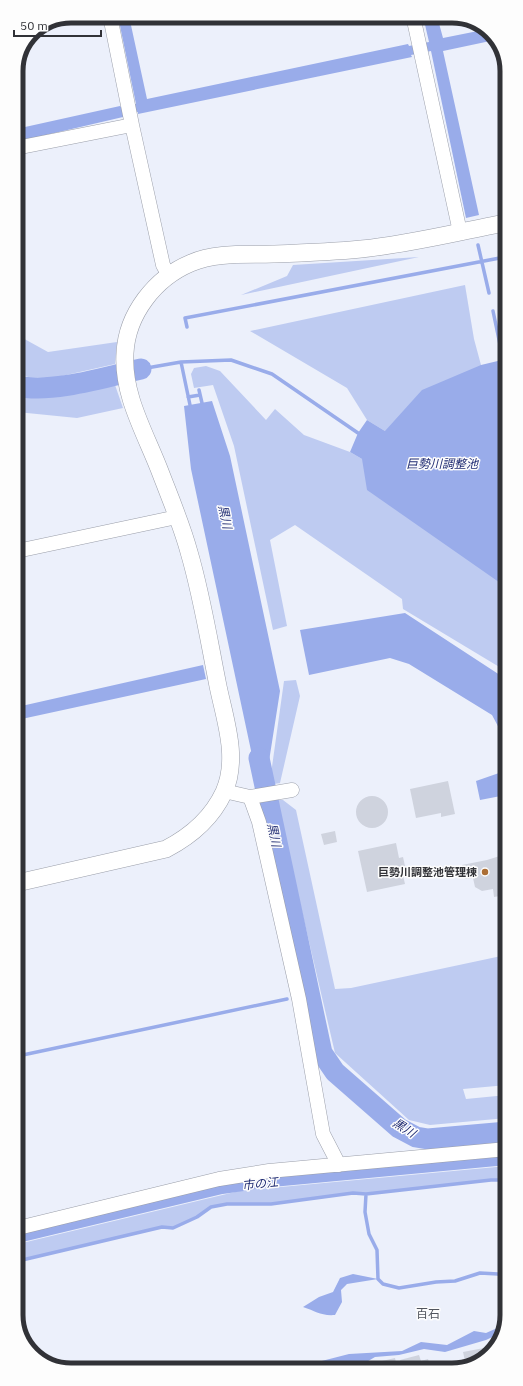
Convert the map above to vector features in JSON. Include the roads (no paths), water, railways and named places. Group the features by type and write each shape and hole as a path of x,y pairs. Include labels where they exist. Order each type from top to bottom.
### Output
{"street":[{"path":"111,23 163,265 169,276"},
{"path":"414,23 460,232"},
{"path":"23,146 132,121"},
{"path":"23,882 166,849 185,839 211,814 224,791 230,767 231,749 204,614 189,551 133,405 128,385 125,353 130,332 140,305 152,290 169,276 192,262 222,256 360,249 428,239 500,224"},
{"path":"23,550 177,517"},
{"path":"224,791 250,797 292,790"},
{"path":"250,797 259,822 298,998 323,1134 339,1166"},
{"path":"23,1227 218,1178 269,1171 339,1166 500,1150"}],"water":[{"path":"119,23 131,23 147,99 408,44 409,46 429,42 425,23 439,23 443,38 479,31 490,41 443,51 479,215 466,218 431,51 411,55 412,57 138,114 138,112 123,115 123,117 23,140 23,127 120,106 136,104"},
{"name":"巨勢川調整池","path":"500,360 500,583 367,490 362,459 350,452 358,433 367,420 385,431 422,390 481,365"},
{"path":"212,401 230,456 280,691 267,774 269,783 259,788 191,469 184,406"},
{"path":"405,613 500,675 500,730 492,715 409,664 390,658 309,675 300,630"},
{"path":"203,665 206,679 23,719 23,706"},
{"path":"500,772 500,796 480,800 476,781"},
{"path":"353,1274 378,1279 347,1284 341,1290 342,1302 335,1315 322,1314 303,1307 319,1297 333,1292 340,1278"},
{"path":"498,1328 495,1336 486,1340 445,1352 424,1349 399,1355 375,1357 365,1363 314,1363 349,1354 402,1351 421,1342 447,1345 474,1331 486,1333"}],"waterway":[{"path":"478,245 489,293"},
{"path":"187,327 185,318 500,258"},
{"path":"493,311 500,345"},
{"path":"181,362 231,360 272,374 358,433"},
{"path":"141,369 181,362 190,405"},
{"name":"黒川","path":"23,387 46,388 79,384 141,369"},
{"path":"199,390 202,403"},
{"path":"188,397 200,395"},
{"name":"黒川","path":"259,758 322,1053 335,1072 399,1128 416,1137 428,1139 500,1133"},
{"path":"23,1055 287,999"},
{"name":"市の江","path":"23,1236 222,1188 272,1181 500,1160"},
{"path":"23,1260 162,1227 173,1228 197,1217 211,1207 227,1204 271,1204 353,1193 366,1194 500,1180"},
{"path":"366,1194 365,1212 369,1234 377,1250 378,1279 383,1284 399,1288 436,1282 455,1281 480,1273 500,1275"}],"place":[{"name":"巨勢川調整池管理棟","path":"485,872"}],"district":[{"name":"百石","path":"428,1314"}]}
